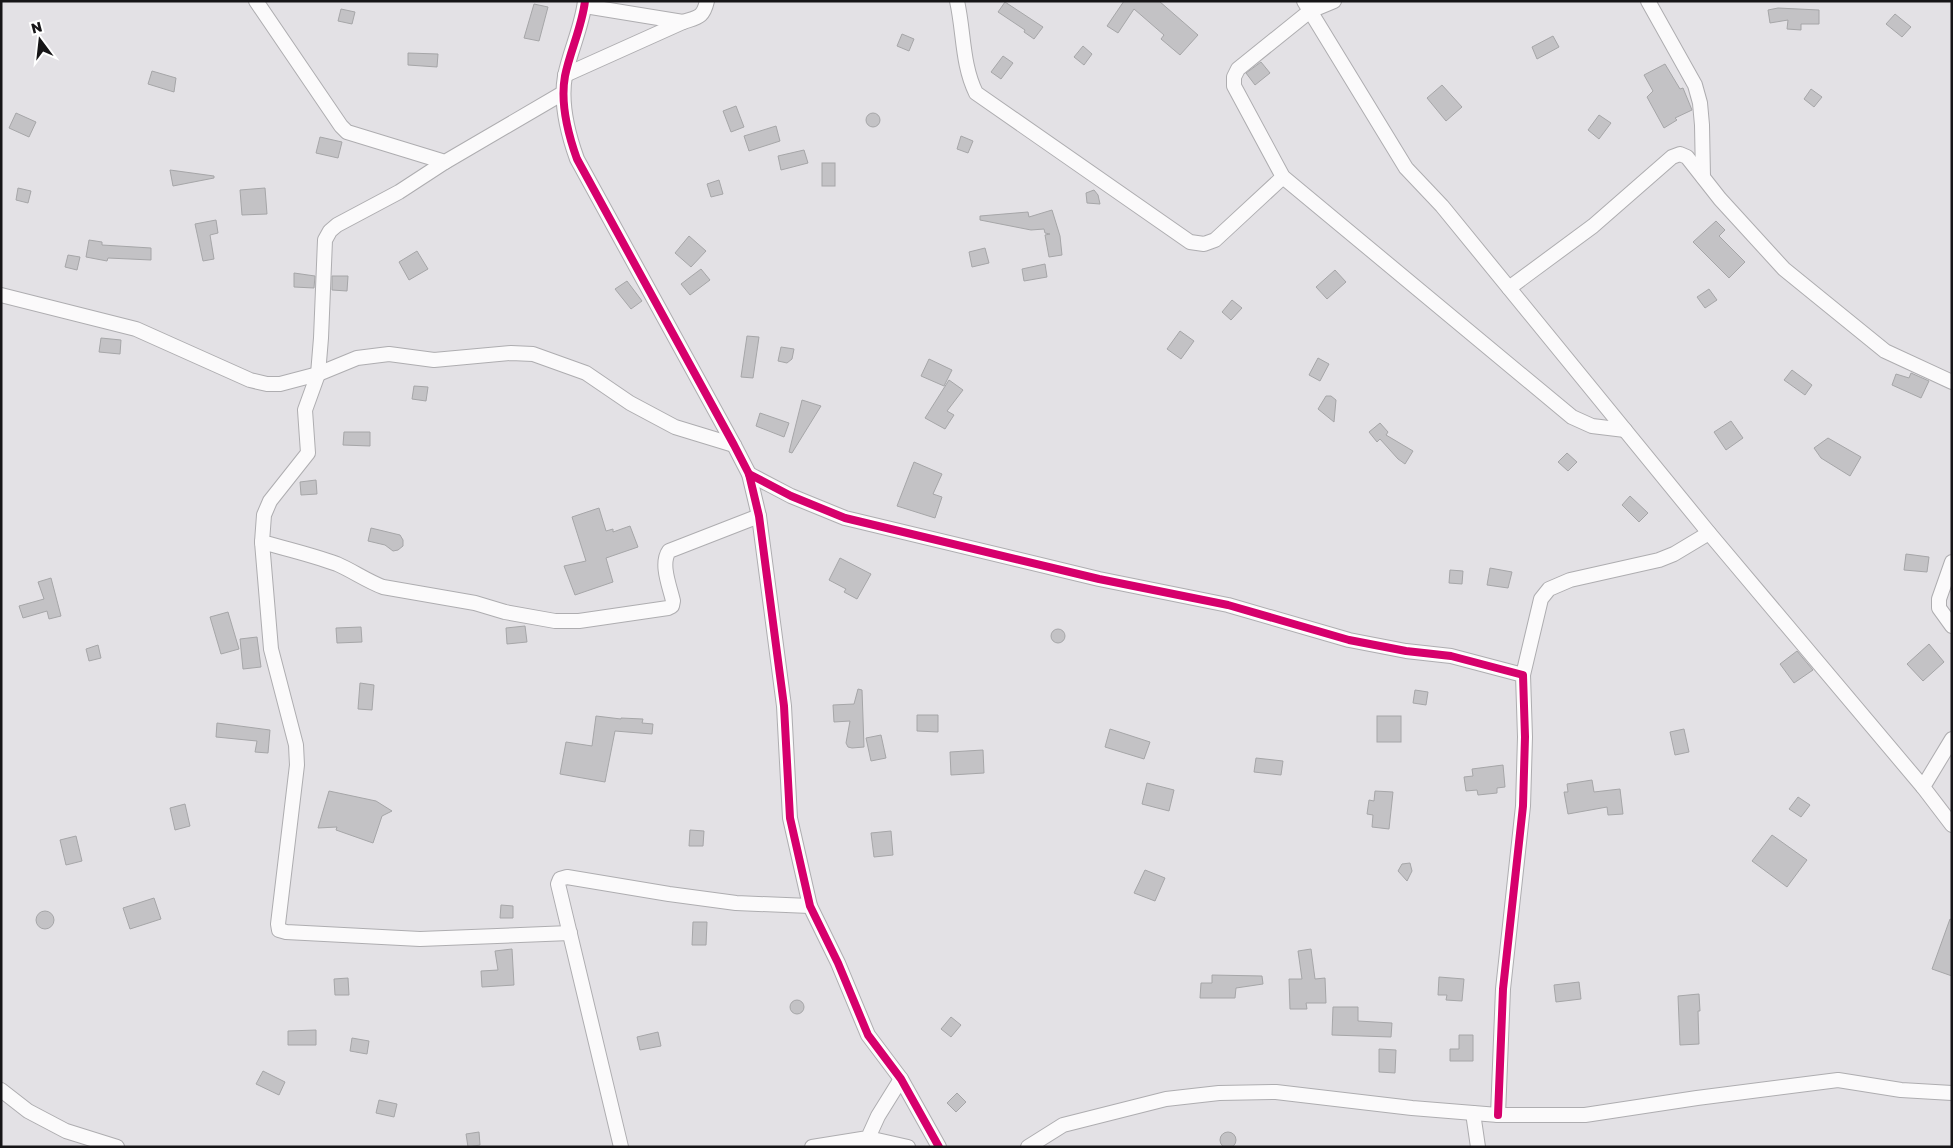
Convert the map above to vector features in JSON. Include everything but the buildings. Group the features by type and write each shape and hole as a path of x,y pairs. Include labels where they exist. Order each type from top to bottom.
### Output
{"street":[{"path":"256,1 341,126 347,132 445,162"},
{"path":"565,75 700,16 705,11 707,1"},
{"path":"957,1 967,68 970,81 976,93 1190,242 1204,244 1215,240 1283,177"},
{"path":"1334,1 1307,6 1238,69 1234,77 1234,86 1283,177 1572,417 1592,426 1625,430"},
{"path":"1648,1 1695,85 1700,103 1702,125 1703,177"},
{"path":"683,22 585,4 565,75 563,93 569,138 577,159 749,474 759,516 784,706 790,818 810,906 838,963 868,1035 901,1079 939,1147"},
{"path":"1307,6 1406,168 1442,206 1709,533 1923,787 1952,825"},
{"path":"563,93 445,162 399,192 337,225 330,231 324,240 318,374 305,410 308,453 270,501 264,515 262,542 271,649 296,745 298,764 278,924 279,930 286,932 420,939 570,933"},
{"path":"1509,288 1593,226 1672,157 1680,154 1687,157 1784,269 1885,351 1952,382"},
{"path":"1,295 136,329 250,380 267,384 280,384 318,374 357,358 389,354 434,360 511,353 533,354 586,373 630,404 674,427 734,445"},
{"path":"749,474 791,496 845,518 1098,579 1228,605 1349,640 1406,651 1451,656 1523,675"},
{"path":"262,542 338,565 370,582 383,586 475,603 505,612 555,621 579,621 672,606 673,601 665,564 666,556 669,552 759,516"},
{"path":"1498,1115 1503,989 1523,806 1525,737 1523,675 1541,599 1550,589 1570,580 1659,560 1674,554 1709,533"},
{"path":"1952,562 1939,599 1939,608 1952,626"},
{"path":"1923,787 1952,739"},
{"path":"621,1147 558,884 560,878 567,877 736,903 810,906"},
{"path":"867,1143 878,1116 901,1079"},
{"path":"1028,1147 1063,1125 1166,1099 1219,1093 1276,1092 1412,1108 1498,1115 1585,1115 1838,1080 1901,1090 1952,1092"},
{"path":"1,1090 28,1111 66,1130 117,1147"},
{"path":"1473,1113 1478,1147"},
{"path":"812,1147 867,1143 908,1147"}],"cycle path":[{"path":"585,1 567,67 564,86 564,108 577,159 749,474 759,516 784,706 790,818 810,906 838,963 868,1035 901,1079 939,1147"},
{"path":"749,474 791,496 845,518 1099,579 1228,605 1349,640 1406,651 1451,656 1523,675 1525,737 1523,806 1503,989 1498,1115"}]}
